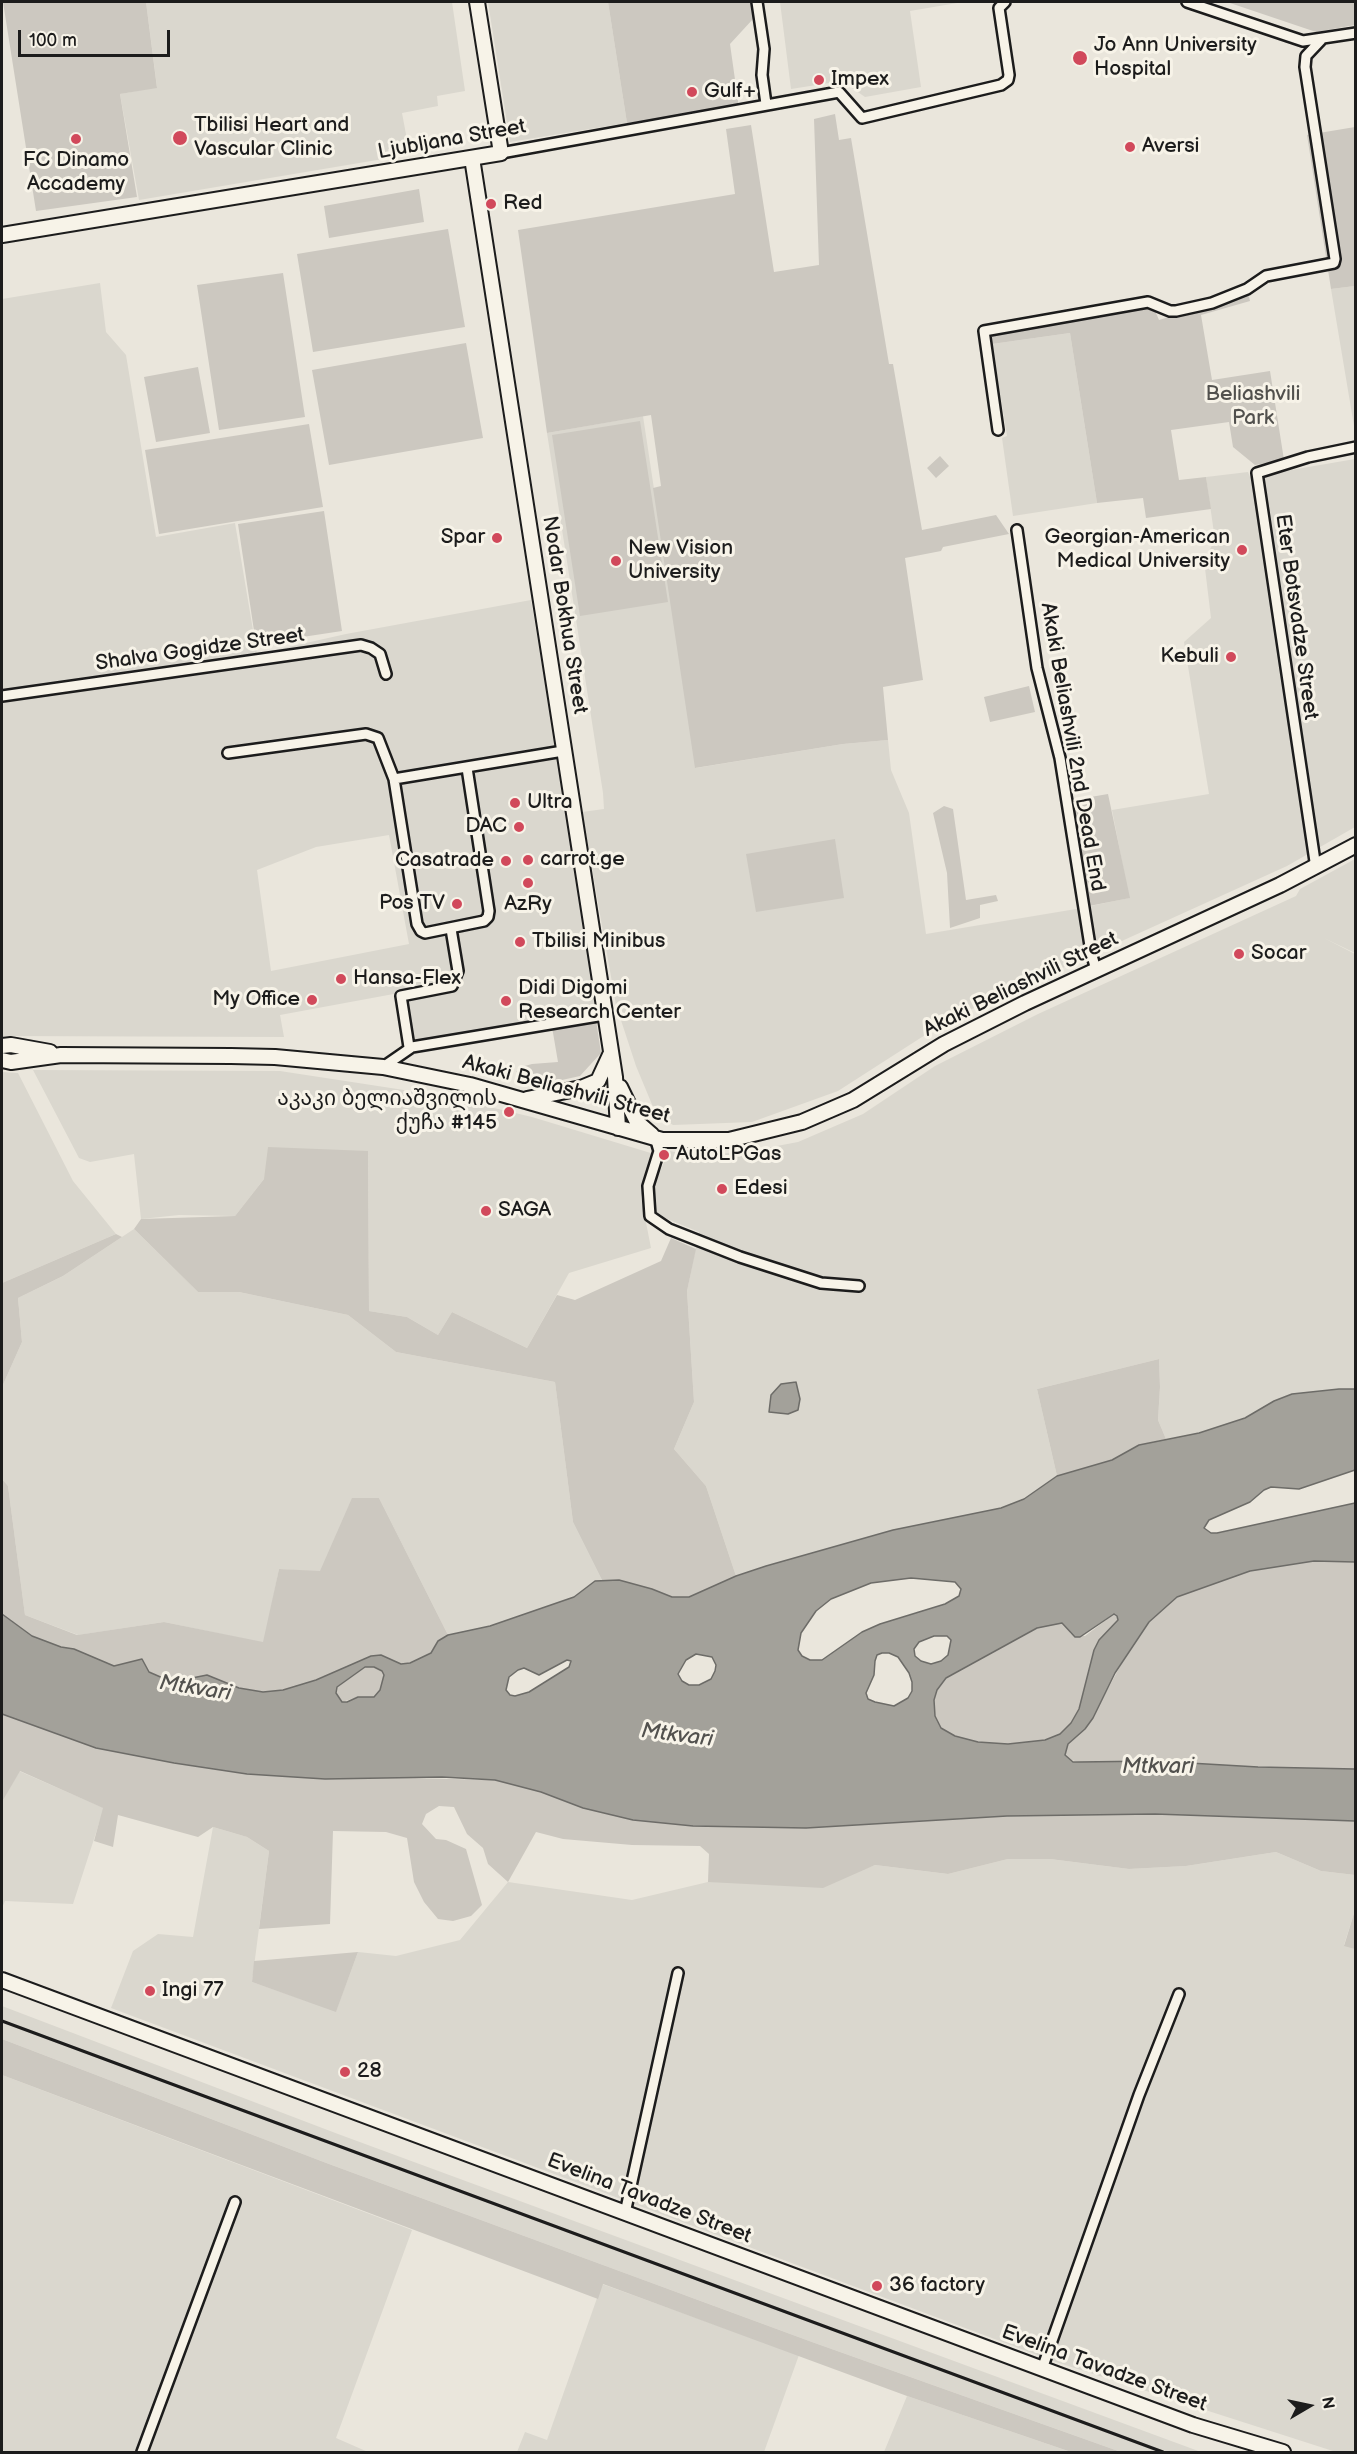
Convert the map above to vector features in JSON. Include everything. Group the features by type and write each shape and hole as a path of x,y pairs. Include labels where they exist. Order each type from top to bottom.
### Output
{"main road":[{"path":"477,2 501,153"},
{"name":"Ljubljana Street","path":"2,235 501,153"},
{"name":"Nodar Bokhua Street","path":"472,158 615,1077"},
{"name":"Akaki Beliashvili Street","path":"6,1061 60,1055 275,1057 383,1067 470,1085 662,1140 729,1140 802,1122 853,1100 944,1044 1096,970 1316,868 1356,845"},
{"name":"Akaki Beliashvili Street","path":"6,1045 60,1055"},
{"path":"522,1100 581,1088 598,1082 610,1055"},
{"path":"615,1077 637,1122 655,1137"},
{"path":"615,1077 618,1128"},
{"name":"Evelina Tavadze Street","path":"2,1980 1192,2425 1283,2452"}],"street":[{"path":"757,2 764,49 762,75 766,104"},
{"name":"Ljubljana Street","path":"501,153 839,92 862,117 1005,83 1009,75 999,9 1005,2"},
{"path":"1187,2 1303,41 1356,33"},
{"path":"998,430 984,331 1148,302 1176,311 1212,303 1247,289 1266,276 1334,263 1305,67 1306,56 1323,38"},
{"name":"Eter Botsvadze Street","path":"1316,868 1257,473 1308,457 1356,447"},
{"name":"Akaki Beliashvili 2nd Dead End","path":"1017,530 1037,668 1060,758 1091,952 1096,970"},
{"name":"Shalva Gogidze Street","path":"2,696 361,645 380,654 386,674"},
{"path":"228,753 366,734 378,738 394,779 419,928 425,933 484,921 489,911 467,768"},
{"path":"394,779 563,751"},
{"path":"410,1047 401,996 452,986 458,971 451,929"},
{"path":"383,1067 410,1047 604,1015"},
{"path":"6,1045 6,1061"},
{"path":"655,1137 659,1151 648,1186 650,1215 669,1229 740,1257 821,1283 859,1286"},
{"path":"625,2213 678,1973"},
{"path":"1042,2369 1139,2095 1179,1994"},
{"path":"141,2452 235,2202"}],"shaded area":[{"path":"146,2 452,2 465,91 437,96 438,106 402,113 408,145 388,149 389,158 139,200 120,94 157,87"},
{"path":"488,2 608,2 627,123 510,142"},
{"path":"780,2 963,2 910,11 921,87 865,97 842,81 791,89"},
{"path":"100,283 106,332 126,355 156,537 235,523 257,654 346,634 531,600 600,1008 407,1042 399,993 280,1015 284,1037 2,1036 2,299","holes":["389,835 409,944 271,971 257,870 316,847"]},
{"path":"1355,286 1355,432 1331,289"},
{"path":"1070,333 1097,503 1013,516 1002,438 1007,436 992,344"},
{"path":"643,416 696,768 843,744 888,740 891,770 909,813 926,934 1129,898 1112,810 1209,794 1184,642 1211,618 1204,560 1215,540 1206,477 1248,472 1250,477 1355,459 1355,827 1287,866 950,1019 838,1091 752,1122 673,1125 656,1114 636,1066 616,1005 582,812 604,809 603,793 547,433"},
{"path":"1355,859 1355,953 1324,938 1355,954 1355,1389 1292,1394 1245,1418 1199,1433 1166,1439 1158,1420 1159,1359 1037,1389 1057,1476 1024,1498 1001,1508 893,1530 736,1576 706,1486 674,1449 694,1402 687,1291 699,1232 655,1214 649,1202 669,1151 687,1154 740,1153 798,1142 863,1114 935,1066 1038,1014 1296,896 1300,889"},
{"path":"33,1070 280,1071 443,1096 532,1117 654,1154 641,1197 651,1248 569,1273 527,1348 452,1312 438,1335 407,1317 369,1311 368,1151 264,1179 235,1216 179,1215 141,1219 134,1154 90,1162 79,1158"},
{"path":"2,1072 18,1073 73,1181 116,1234 2,1283"},
{"path":"134,1229 198,1292 239,1292 348,1315 396,1352 555,1382 573,1522 602,1580 595,1581 574,1597 490,1626 448,1635 379,1498 320,1572 279,1569 264,1643 164,1622 78,1635 25,1615 8,1486 2,1479 2,1387 22,1342 18,1298 63,1276"},
{"path":"19,1771 104,1808 73,1904 5,1901 2,1908 2,1802"},
{"path":"213,1827 247,1837 269,1851 252,1982 336,2011 358,1952 396,1956 460,1940 508,1882 632,1900 708,1882 848,1875 875,1865 948,1874 1008,1859 1050,1859 1129,1869 1186,1866 1276,1852 1321,1871 1355,1875 1355,1910 1344,1945 1356,1949 1355,2452 1336,2452 1056,2362 111,2008 133,1951 158,1934 193,1937"},
{"path":"2,2006 338,2134 1201,2452 1121,2452 812,2342 329,2164 2,2039"},
{"path":"2,2075 412,2230 336,2438 368,2452 2,2452"},
{"path":"602,2284 799,2355 764,2452 517,2452 525,2432 547,2440"},
{"path":"907,2396 1071,2452 884,2452"}],"green space":[{"name":"FC Dinamo Accademy","path":"3,2 146,2 157,88 120,94 137,197 36,211"},
{"path":"608,2 751,2 753,19 730,44 739,108 627,123"},
{"path":"1227,2 1355,2 1355,25 1316,32"},
{"path":"835,114 839,140 851,138 889,364 893,364 922,530 996,515 1009,534 943,547 941,551 905,558 923,680 883,687 888,740 843,744 695,768 653,488 661,486 651,415 547,433 518,230 735,194 726,129 751,125 774,272 819,265 814,119"},
{"path":"1355,127 1355,286 1331,289 1307,135"},
{"path":"419,189 424,222 329,238 324,206"},
{"path":"448,229 465,327 313,352 297,254"},
{"path":"283,273 305,417 219,430 197,285"},
{"name":"Beliashvili Park","path":"1248,293 1250,301 1201,315 1212,380 1270,371 1284,460 1255,465 1233,447 1229,422 1171,430 1179,480 1206,477 1211,509 1146,518 1143,498 1097,503 1070,333 992,344 990,334 1153,306 1159,320"},
{"path":"466,343 483,438 329,465 312,370"},
{"path":"198,367 210,433 156,442 144,377"},
{"path":"640,421 668,602 580,616 552,435"},
{"path":"309,424 323,507 159,534 145,450"},
{"path":"940,456 949,466 936,478 927,468"},
{"path":"324,511 342,631 256,644 238,524"},
{"path":"1029,686 1035,712 990,722 984,697"},
{"path":"1108,794 1130,898 1089,906 1073,800"},
{"path":"944,806 953,809 966,900 996,895 998,901 980,905 980,918 950,928 947,873 933,813"},
{"path":"835,839 844,898 756,912 746,854"},
{"path":"596,1020 601,1053 580,1076 553,1082 516,1072 521,1067 532,1064 558,1062 552,1027"},
{"path":"268,1147 368,1151 369,1311 407,1317 438,1335 452,1312 527,1348 557,1295 575,1300 661,1261 671,1238 696,1249 687,1291 694,1402 674,1449 706,1486 736,1576 689,1597 672,1597 619,1580 602,1580 573,1522 555,1382 396,1352 348,1315 239,1292 198,1292 134,1229 141,1219 235,1216 264,1179"},
{"path":"116,1234 122,1237 63,1276 18,1298 22,1342 2,1387 2,1283"},
{"path":"1159,1359 1158,1420 1166,1439 1139,1445 1112,1460 1057,1476 1037,1389"},
{"path":"2,1479 8,1486 25,1615 77,1635 164,1622 263,1642 279,1569 320,1571 352,1498 379,1498 448,1635 438,1641 431,1653 410,1663 401,1664 381,1655 371,1656 316,1680 283,1690 263,1692 239,1688 207,1675 172,1682 149,1672 142,1660 114,1666 74,1649 61,1647 32,1636 2,1614"},
{"path":"1314,1561 1355,1562 1355,1769 1258,1767 1155,1761 1079,1762 1067,1759 1065,1755 1068,1744 1103,1698 1130,1648 1149,1622 1177,1597 1250,1571"},
{"path":"1114,1614 1118,1620 1099,1640 1079,1709 1071,1723 1060,1734 1045,1740 1008,1744 978,1742 955,1736 941,1728 935,1716 934,1700 937,1690 946,1678 1037,1628 1062,1623 1066,1625 1071,1634 1085,1636"},
{"path":"365,1667 374,1667 382,1671 384,1675 380,1690 374,1697 358,1697 342,1702 336,1693 337,1687"},
{"path":"2,1714 96,1748 174,1763 247,1774 495,1780 541,1792 583,1808 633,1820 693,1826 806,1828 1008,1816 1155,1814 1355,1821 1355,1875 1321,1871 1276,1852 1186,1866 1129,1869 1050,1859 1008,1859 948,1874 875,1865 823,1888 708,1882 709,1854 700,1846 632,1845 563,1839 536,1832 508,1882 488,1864 483,1848 467,1834 454,1807 439,1806 426,1814 422,1824 436,1839 446,1840 466,1849 482,1905 471,1916 453,1921 438,1919 424,1902 414,1882 407,1838 386,1832 333,1831 330,1924 259,1929 269,1851 247,1837 213,1827 198,1837 118,1815 113,1847 94,1841 103,1808 20,1771 2,1802"},
{"path":"1355,1910 1356,1949 1344,1946"},
{"path":"358,1952 336,2012 252,1982 254,1961"},
{"path":"2,2039 329,2164 812,2342 1121,2452 1071,2452 907,2396 603,2284 598,2299 2,2075"}],"water":[{"path":"796,1382 800,1399 798,1410 788,1414 769,1412 771,1395 781,1384"},
{"name":"Mtkvari","path":"1355,1389 1355,1470 1299,1489 1271,1487 1250,1502 1209,1520 1204,1528 1211,1533 1217,1533 1355,1503 1355,1562 1314,1561 1250,1571 1177,1597 1149,1622 1115,1673 1093,1718 1085,1729 1068,1744 1065,1755 1073,1762 1155,1761 1258,1767 1355,1769 1355,1821 1155,1814 1007,1816 806,1828 693,1826 633,1820 583,1808 541,1792 495,1780 442,1777 325,1779 247,1774 174,1763 96,1748 2,1714 2,1614 32,1636 61,1647 74,1649 114,1666 142,1659 149,1672 172,1682 207,1675 239,1688 263,1692 283,1690 316,1680 371,1656 381,1655 401,1664 410,1663 431,1653 438,1641 448,1635 490,1626 574,1597 595,1581 619,1580 672,1597 689,1597 736,1576 766,1566 893,1530 1001,1508 1024,1499 1057,1476 1112,1460 1139,1445 1199,1433 1245,1418 1274,1401 1292,1394","holes":["911,1578 955,1582 961,1589 959,1596 945,1604 880,1624 862,1632 822,1660 810,1660 802,1656 798,1650 801,1633 816,1611 831,1599 871,1583","1114,1614 1117,1616 1118,1620 1099,1640 1094,1650 1079,1709 1071,1723 1060,1734 1045,1740 1008,1744 978,1742 955,1736 941,1728 935,1716 934,1700 937,1690 946,1678 1037,1628 1062,1623 1075,1637 1080,1637","934,1636 947,1636 951,1640 948,1655 941,1661 931,1664 915,1656 914,1649 919,1642","882,1653 898,1657 912,1682 912,1691 908,1698 894,1706 868,1699 866,1693 874,1675 877,1655","696,1654 712,1657 716,1665 711,1679 699,1685 689,1685 682,1681 678,1674 686,1660","567,1660 571,1661 569,1667 529,1692 510,1695 506,1690 509,1677 524,1668 539,1675","365,1667 374,1667 382,1671 384,1675 380,1690 374,1697 358,1697 342,1702 336,1693 337,1687"]}],"railway":[{"path":"2,2021 1163,2452"}],"place":[{"name":"Jo Ann University Hospital","path":"1080,58"},
{"name":"Impex","path":"819,80"},
{"name":"Gulf+","path":"692,92"},
{"name":"Tbilisi Heart and Vascular Clinic","path":"180,138"},
{"name":"FC Dinamo Accademy","path":"76,139"},
{"name":"Aversi","path":"1130,147"},
{"name":"Red","path":"491,204"},
{"name":"Spar","path":"497,538"},
{"name":"Georgian-American Medical University","path":"1242,550"},
{"name":"New Vision University","path":"616,561"},
{"name":"Kebuli","path":"1231,657"},
{"name":"Ultra","path":"515,803"},
{"name":"DAC","path":"519,827"},
{"name":"carrot.ge","path":"528,860"},
{"name":"Casatrade","path":"506,861"},
{"name":"AzRy","path":"528,883"},
{"name":"Pos TV","path":"457,904"},
{"name":"Tbilisi Minibus","path":"520,942"},
{"name":"Socar","path":"1239,954"},
{"name":"Hansa-Flex","path":"341,979"},
{"name":"My Office","path":"312,1000"},
{"name":"Didi Digomi Research Center","path":"506,1001"},
{"name":"აკაკი ბელიაშვილის ქუჩა #145","path":"509,1112"},
{"name":"AutoLPGas","path":"664,1155"},
{"name":"Edesi","path":"722,1189"},
{"name":"SAGA","path":"486,1211"},
{"name":"Ingi 77","path":"150,1991"},
{"name":"28","path":"345,2072"},
{"name":"36 factory","path":"877,2286"}]}
